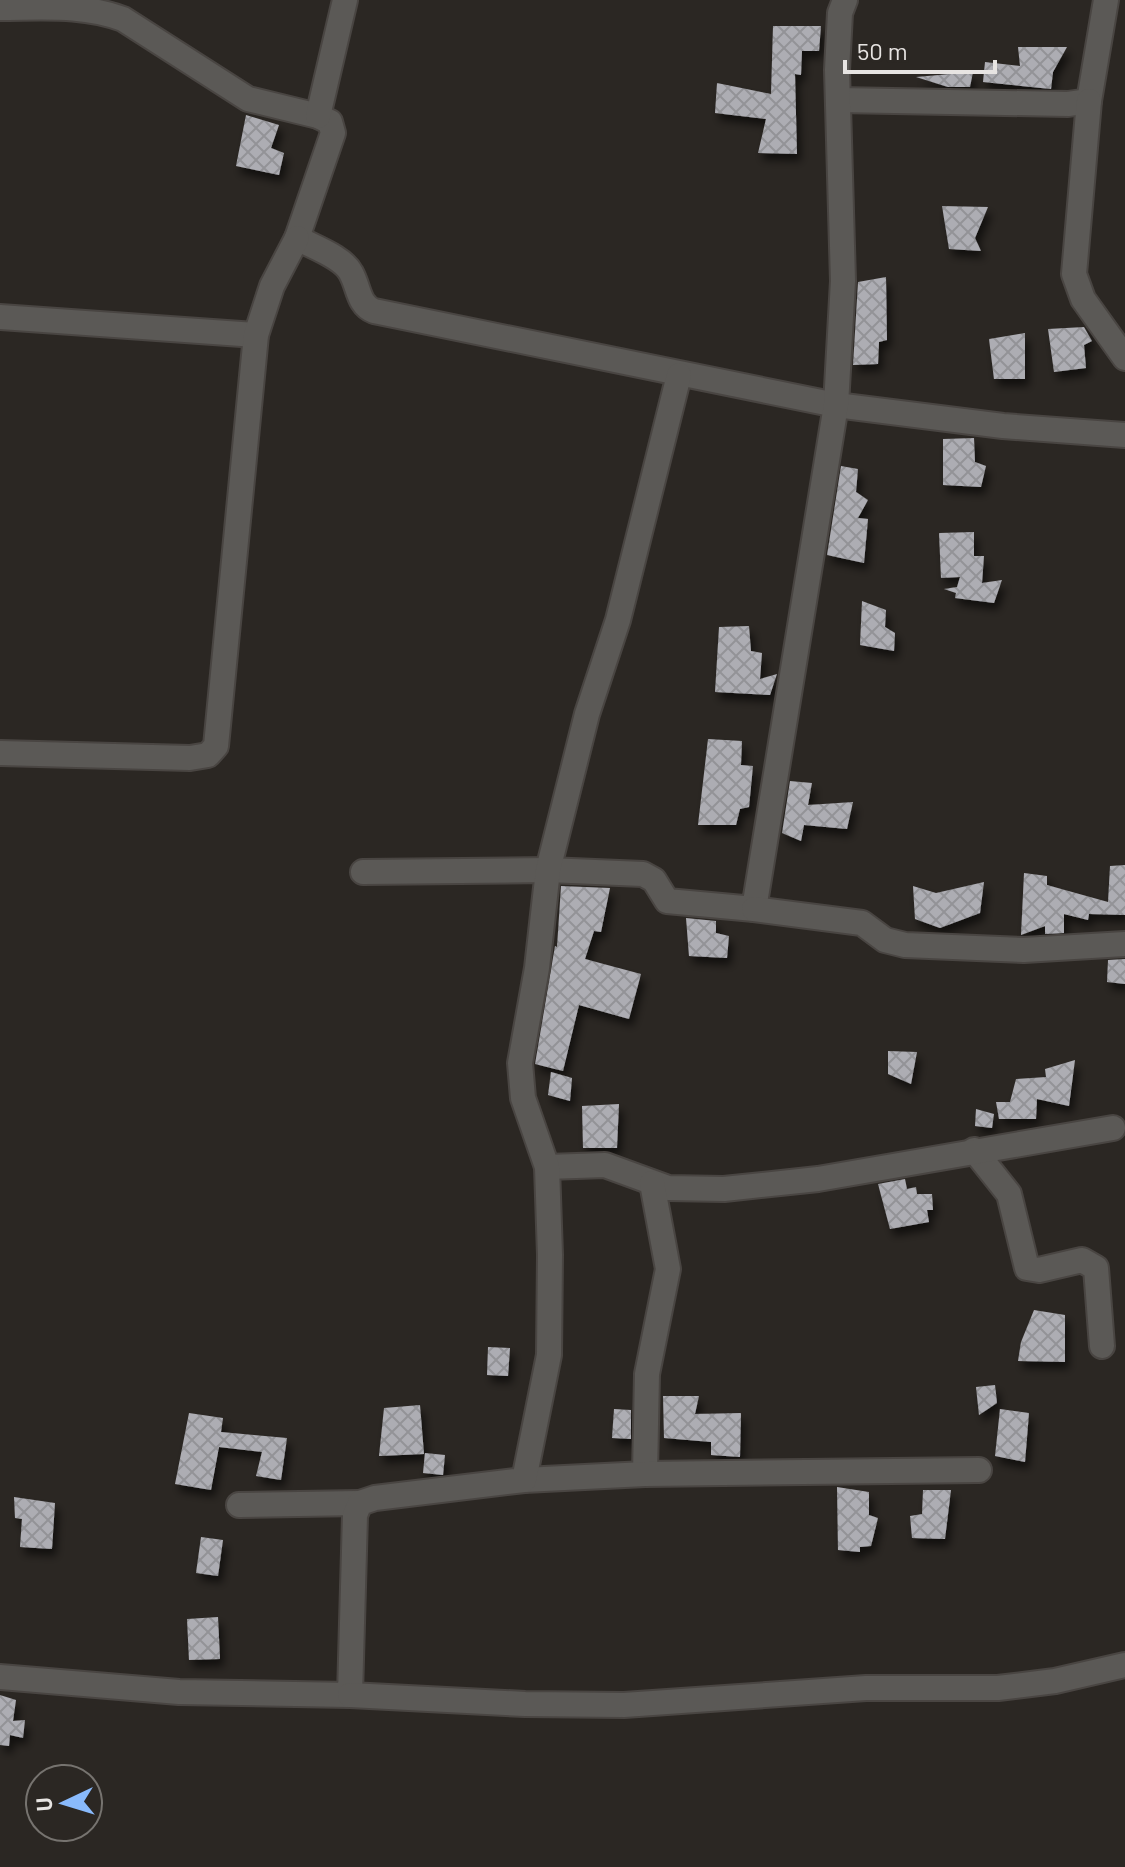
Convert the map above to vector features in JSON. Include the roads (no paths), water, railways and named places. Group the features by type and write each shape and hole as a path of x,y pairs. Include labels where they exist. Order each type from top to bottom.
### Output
{"street":[{"path":"318,116 345,0"},
{"path":"754,909 836,405 843,281 838,100 840,13 845,0"},
{"path":"1106,0 1089,101 1074,274 1083,299 1125,358"},
{"path":"0,8 103,6 248,99 318,116 330,122 333,133 297,238 272,286 256,335 216,746 208,755 190,758 0,753"},
{"path":"838,100 1068,104 1089,101"},
{"path":"297,238 351,271 363,303 374,311 836,405 1003,426 1125,435"},
{"path":"0,317 256,335"},
{"path":"524,1480 550,1344 547,1167 523,1098 520,1063 537,968 548,870 587,714 618,620 679,375"},
{"path":"363,872 548,870 643,874 654,880 667,901 673,903 754,909 862,923 885,940 905,945 1024,950 1125,944"},
{"path":"547,1167 605,1165 652,1183 683,1189 740,1187 818,1179 1113,1128"},
{"path":"974,1150 1009,1194 1027,1268 1039,1270 1082,1260 1096,1268 1102,1346"},
{"path":"645,1474 647,1374 668,1262 652,1183"},
{"path":"239,1505 360,1503 375,1498 524,1480 645,1474 979,1470"},
{"path":"350,1695 355,1515 360,1503"},
{"path":"0,1677 179,1692 624,1705 866,1688 998,1688 1055,1681 1125,1665"}]}
